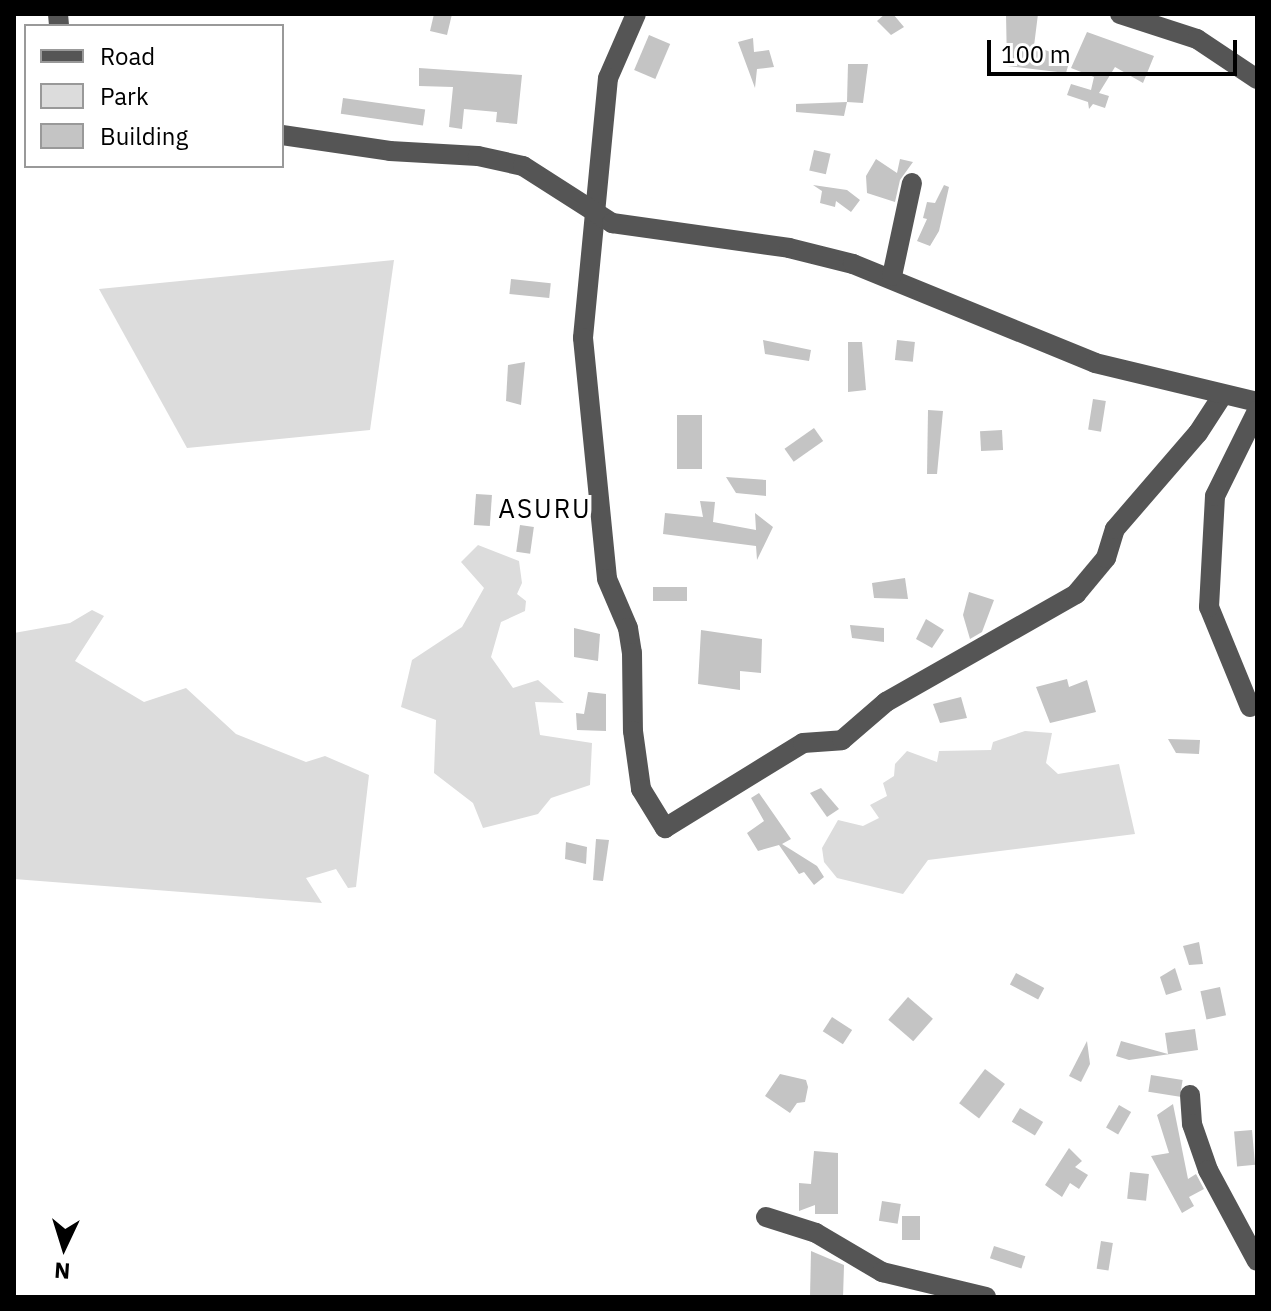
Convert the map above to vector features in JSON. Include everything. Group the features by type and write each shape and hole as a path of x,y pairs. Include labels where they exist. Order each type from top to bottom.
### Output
{"street":[{"path":"636,14 608,78 592,213 583,338 607,579 630,640 641,789 665,828 803,743 842,740 886,702 1076,594 1106,558 1115,529 1198,433 1222,396"},
{"path":"1120,14 1197,39 1257,79"},
{"path":"284,135 390,151 478,156 523,166 592,213 635,228 789,248 892,276 987,321 1095,363 1257,402"},
{"path":"892,276 912,183"},
{"path":"1250,707 1209,607 1215,496 1257,411"},
{"path":"1190,1095 1192,1124 1208,1170 1257,1261"},
{"path":"766,1217 816,1233 882,1272 986,1297"}],"green space":[{"path":"394,260 370,430 187,448 99,289"},
{"path":"478,545 519,561 522,583 517,594 526,601 525,611 501,622 491,657 513,688 538,680 564,703 535,702 540,735 592,743 590,785 551,798 538,814 483,828 473,803 434,773 436,720 401,707 412,660 462,627 484,588 461,562"},
{"path":"92,610 104,616 75,661 144,702 186,688 236,734 306,762 325,756 369,775 356,887 348,888 336,869 306,878 322,903 14,879 14,633 70,623"},
{"path":"1025,731 1052,733 1046,763 1058,774 1119,764 1135,834 928,860 903,894 837,878 824,862 822,848 838,820 863,826 879,818 870,805 887,796 883,783 894,776 895,764 907,751 937,762 939,751 991,750 993,742"}],"building":[{"path":"434,14 452,14 447,35 430,31"},
{"path":"885,14 893,14 904,27 891,35 877,21"},
{"path":"1006,14 1038,14 1034,46 1070,59 1066,73 1007,66"},
{"path":"1087,32 1154,56 1143,83 1115,67 1099,93 1109,96 1105,108 1093,104 1089,109 1088,102 1067,95 1071,84 1091,90 1094,77 1071,68"},
{"path":"649,35 670,44 655,79 634,70"},
{"path":"753,38 754,52 769,50 774,67 757,69 755,88 738,42"},
{"path":"848,64 868,64 863,103 847,102"},
{"path":"419,68 522,75 517,124 496,122 497,112 464,109 462,129 449,127 453,87 419,86"},
{"path":"343,98 425,110 423,125 341,114"},
{"path":"847,102 844,116 796,112 796,104"},
{"path":"814,150 831,154 826,174 809,170"},
{"path":"876,159 897,173 900,159 913,162 900,180 895,202 867,193 866,176"},
{"path":"813,185 847,190 860,200 851,212 836,201 835,207 820,203 822,191"},
{"path":"944,185 949,187 939,231 930,246 917,241 927,219 923,218 927,202 935,203"},
{"path":"511,279 551,283 549,298 509,294"},
{"path":"763,340 811,350 809,361 765,354"},
{"path":"897,340 915,342 913,362 895,360"},
{"path":"848,342 862,342 866,390 848,392"},
{"path":"525,362 521,405 506,401 508,365"},
{"path":"1093,399 1106,401 1101,432 1088,430"},
{"path":"928,410 943,411 937,474 927,474"},
{"path":"677,415 702,415 702,469 677,469"},
{"path":"814,428 823,441 794,462 785,449"},
{"path":"1002,430 1003,450 981,451 980,431"},
{"path":"726,477 766,480 766,496 736,493"},
{"path":"476,494 492,495 490,526 474,525"},
{"path":"700,501 715,502 713,522 756,530 755,513 773,527 757,560 756,546 663,534 665,513 703,517"},
{"path":"520,525 534,527 530,554 516,552"},
{"path":"905,578 908,599 874,598 872,583"},
{"path":"653,587 687,587 687,601 653,601"},
{"path":"969,592 994,600 982,632 970,639 963,615"},
{"path":"926,619 944,630 932,648 916,639"},
{"path":"850,625 884,628 884,642 852,638"},
{"path":"574,628 600,634 598,661 574,657"},
{"path":"701,630 762,639 761,673 740,671 740,690 698,684"},
{"path":"1067,679 1069,687 1087,680 1096,712 1050,723 1036,687"},
{"path":"588,692 606,694 606,731 577,730 576,713 584,714"},
{"path":"961,697 967,718 940,723 933,704"},
{"path":"1168,739 1200,740 1199,754 1176,753"},
{"path":"821,788 839,809 827,817 810,793"},
{"path":"759,793 791,839 782,844 817,866 824,877 814,885 804,872 799,874 779,845 758,851 747,833 764,821 751,798"},
{"path":"596,839 609,840 603,881 593,880"},
{"path":"566,842 587,847 586,864 565,859"},
{"path":"1199,942 1203,964 1189,965 1183,946"},
{"path":"1175,968 1182,990 1166,995 1160,977"},
{"path":"1016,973 1044,988 1038,1000 1010,984"},
{"path":"1220,987 1226,1015 1206,1020 1200,991"},
{"path":"908,997 933,1019 913,1041 888,1020"},
{"path":"832,1017 852,1030 843,1044 823,1031"},
{"path":"1195,1029 1198,1050 1129,1060 1116,1056 1121,1041 1168,1054 1165,1033"},
{"path":"1087,1041 1090,1064 1081,1082 1069,1076"},
{"path":"985,1069 1005,1084 979,1118 959,1103"},
{"path":"780,1074 806,1080 808,1087 805,1102 797,1103 790,1113 765,1096"},
{"path":"1151,1075 1183,1080 1180,1097 1148,1092"},
{"path":"1173,1104 1188,1179 1196,1174 1204,1189 1189,1197 1194,1206 1182,1213 1151,1156 1169,1153 1157,1115"},
{"path":"1119,1105 1131,1112 1118,1135 1106,1128"},
{"path":"1020,1108 1043,1122 1035,1136 1012,1122"},
{"path":"1252,1130 1255,1165 1237,1166 1234,1132"},
{"path":"1069,1148 1082,1161 1075,1167 1088,1175 1079,1189 1070,1183 1062,1197 1045,1185"},
{"path":"814,1151 838,1153 838,1214 815,1214 815,1205 799,1211 799,1183 811,1184"},
{"path":"1130,1172 1149,1174 1146,1201 1127,1199"},
{"path":"882,1201 901,1204 898,1224 879,1221"},
{"path":"902,1216 920,1216 920,1240 902,1240"},
{"path":"1101,1241 1113,1243 1108,1271 1097,1269"},
{"path":"994,1246 1025,1256 1021,1269 990,1258"},
{"path":"811,1251 844,1265 843,1297 810,1297"}],"district":[{"name":"ASURU","path":"545,509"}]}
